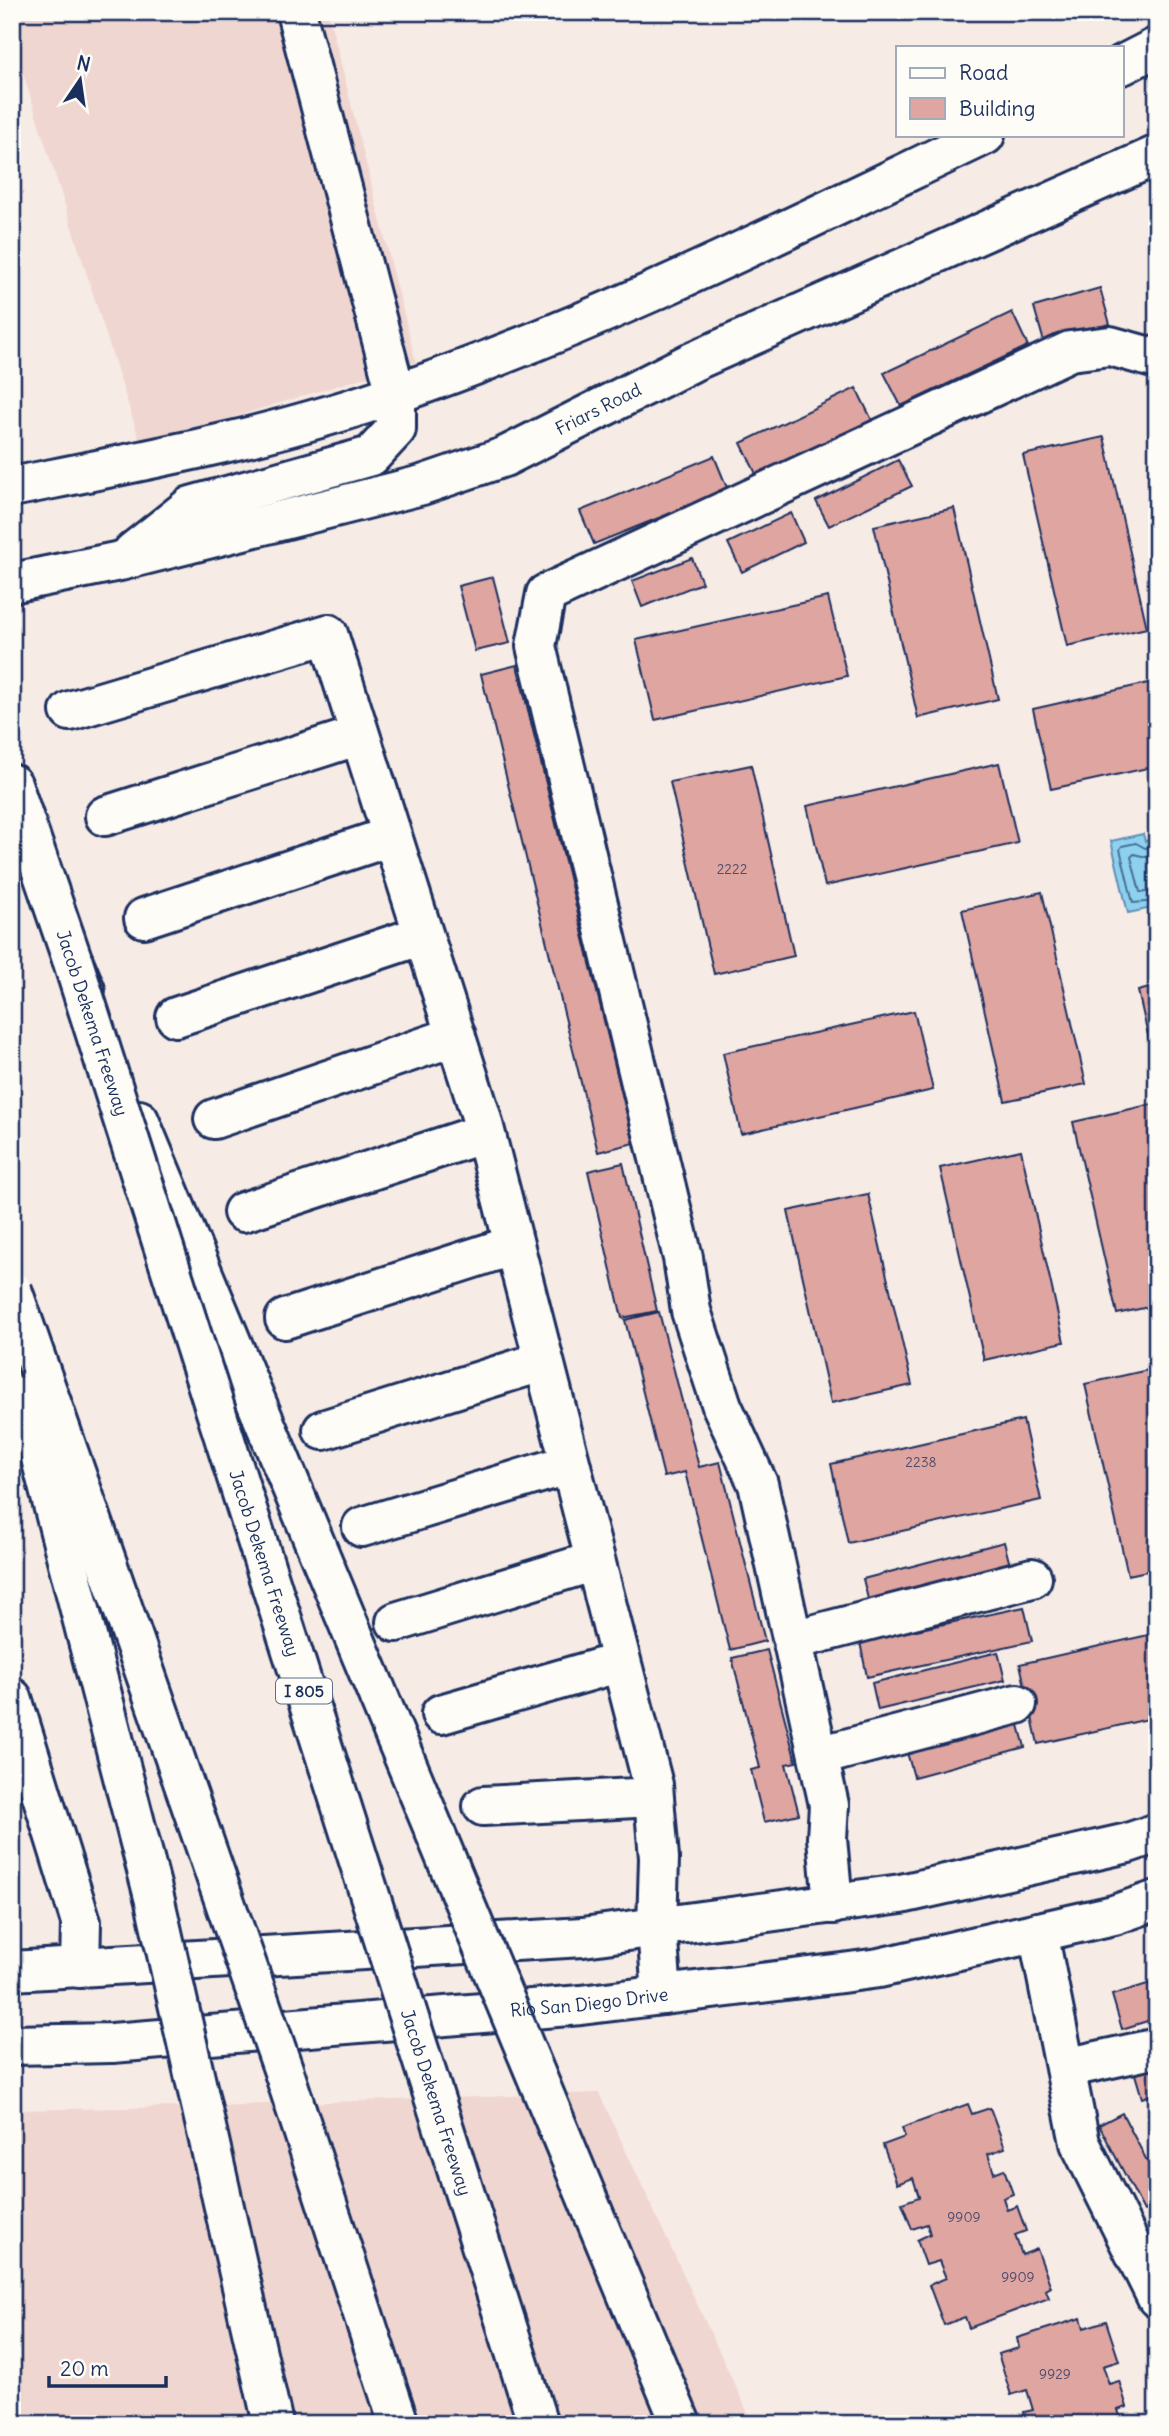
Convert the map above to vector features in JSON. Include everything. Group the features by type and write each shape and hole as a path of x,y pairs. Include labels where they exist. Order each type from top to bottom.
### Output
{"main road":[{"path":"120,561 191,506 371,456 396,429 396,394 296,12"},
{"path":"1124,64 1157,47"},
{"path":"12,487 284,428 396,394 520,349 675,282 983,136"},
{"name":"Friars Road","path":"12,583 120,561 422,485 503,457 692,362 1157,155"},
{"path":"833,1904 827,1838 830,1805 758,1484 722,1406 691,1311 679,1245 536,646 546,594 1070,351 1110,346 1157,359"},
{"path":"70,711 328,634 485,1133 653,1784 659,1858 657,1928 662,1995"},
{"path":"105,816 360,735"},
{"name":"Jacob Dekema Freeway","path":"12,784 72,958 538,2424"},
{"path":"144,918 392,836"},
{"path":"176,1017 423,935"},
{"path":"72,958 681,2424"},
{"path":"214,1119 456,1036"},
{"path":"243,1212 485,1133"},
{"path":"285,1319 514,1245"},
{"path":"12,1290 283,2069 399,2424"},
{"path":"12,1339 155,1901 273,2424"},
{"path":"323,1430 544,1361"},
{"path":"362,1527 570,1464"},
{"path":"396,1622 595,1561"},
{"path":"793,1640 1032,1578"},
{"path":"441,1714 621,1662"},
{"path":"12,1698 27,1788 81,1922 80,1968"},
{"path":"819,1756 1017,1704"},
{"path":"483,1805 654,1797"},
{"path":"12,1971 583,1937 901,1894 1128,1843 1157,1833"},
{"name":"Rio San Diego Drive","path":"12,2045 112,2043 581,2005 879,1968 1114,1915 1157,1900"},
{"path":"1038,1932 1080,2143 1157,2298"},
{"path":"1065,2068 1157,2048"}],"shaded area":[{"path":"12,12 328,12 416,362 141,445 12,39"},
{"path":"599,2093 753,2424 12,2424 12,2110"}],"water":[{"path":"1143,834 1145,841 1157,839 1157,907 1128,913 1111,841"}],"building":[{"path":"1100,288 1110,324 1044,342 1034,307"},
{"path":"1012,312 1028,346 901,406 884,373"},
{"path":"856,388 872,420 757,476 741,443"},
{"path":"1104,437 1147,628 1067,646 1023,455"},
{"path":"714,456 728,490 594,544 580,511"},
{"path":"898,460 912,486 829,526 816,501"},
{"path":"954,508 998,699 918,718 874,526"},
{"path":"791,513 804,542 742,572 728,543"},
{"path":"692,558 702,583 642,607 632,581"},
{"path":"493,577 510,643 475,651 458,586"},
{"path":"828,597 847,676 655,720 636,640"},
{"path":"517,665 634,1143 598,1152 481,674"},
{"path":"1157,681 1157,766 1051,789 1033,709"},
{"path":"999,763 1018,843 825,886 807,806"},
{"path":"751,765 794,956 714,974 670,782"},
{"path":"1042,892 1086,1084 1005,1101 962,910"},
{"path":"1157,986 1157,1071 1156,1071 1138,991"},
{"path":"914,1011 933,1090 741,1134 723,1053"},
{"path":"1153,1104 1157,1120 1157,1305 1117,1314 1073,1122"},
{"path":"1021,1150 1064,1342 984,1360 940,1168"},
{"path":"623,1163 657,1311 622,1318 588,1171"},
{"path":"868,1194 912,1385 831,1403 788,1211"},
{"path":"659,1312 699,1467 720,1462 765,1641 730,1650 685,1472 664,1477 625,1320"},
{"path":"1157,1368 1157,1569 1128,1575 1085,1384"},
{"path":"1023,1420 1041,1500 848,1543 831,1464"},
{"path":"1004,1542 1011,1569 870,1607 863,1579"},
{"path":"1024,1607 1032,1641 867,1677 860,1642"},
{"path":"1157,1633 1157,1717 1038,1744 1020,1664"},
{"path":"767,1650 796,1762 786,1764 799,1814 764,1822 751,1770 760,1768 732,1658"},
{"path":"998,1652 1005,1680 878,1710 872,1683"},
{"path":"1017,1718 1025,1747 914,1777 906,1749"},
{"path":"1157,1981 1157,2018 1122,2029 1112,1995"},
{"path":"1157,2056 1157,2093 1142,2098 1132,2064"},
{"path":"968,2104 972,2114 990,2108 1005,2148 988,2154 994,2173 1004,2169 1013,2194 1003,2198 1007,2210 1017,2206 1026,2231 1015,2235 1022,2255 1037,2249 1051,2287 1046,2290 1049,2298 969,2328 965,2317 944,2325 929,2285 946,2278 939,2261 926,2265 917,2240 930,2234 927,2224 912,2229 902,2203 919,2197 913,2178 897,2184 883,2145 905,2137 902,2128"},
{"path":"1122,2113 1157,2180 1157,2204 1144,2211 1099,2125"},
{"path":"1081,2318 1084,2328 1106,2321 1119,2361 1103,2366 1109,2384 1119,2381 1127,2407 1118,2410 1122,2422 1132,2418 1134,2424 1027,2424 1024,2412 1033,2410 1027,2390 1011,2395 998,2354 1019,2348 1017,2338"}]}
